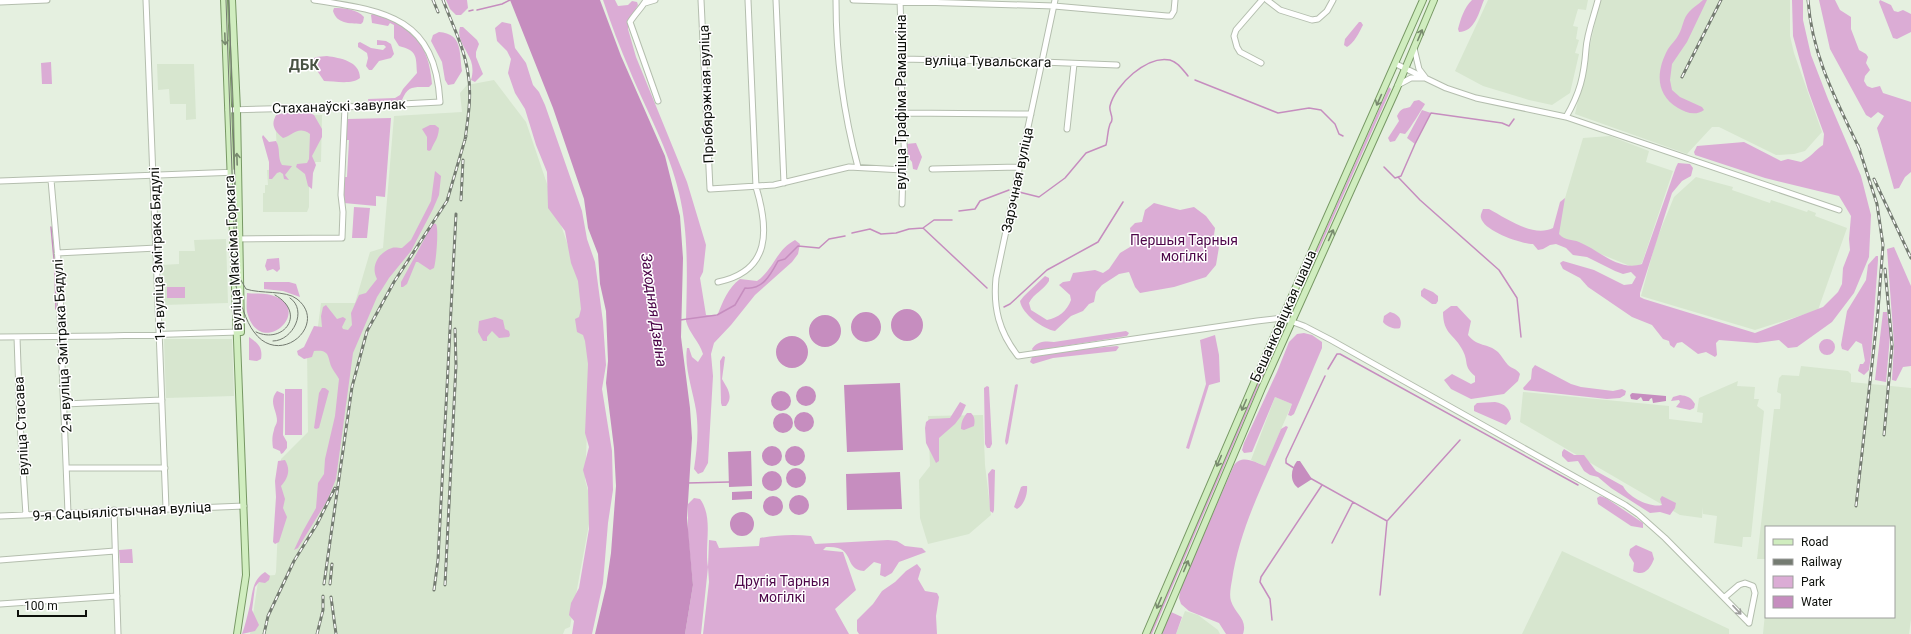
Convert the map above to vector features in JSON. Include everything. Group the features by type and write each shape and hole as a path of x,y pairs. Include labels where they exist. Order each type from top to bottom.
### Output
{"main road":[{"name":"вуліца Максіма Горкага","path":"224,0 232,239 239,332 245,466 244,506 246,575 237,634"},
{"name":"вуліца Максіма Горкага","path":"232,0 237,110 240,239 239,332"},
{"name":"Бешанковіцкая шаша","path":"1146,634 1282,318 1396,64 1423,0"},
{"name":"Бешанковіцкая шаша","path":"1158,634 1292,321 1398,85 1434,0"}],"street":[{"path":"0,2 47,0"},
{"name":"1-я вуліца Змітрака Бядулі","path":"146,0 157,248 166,508"},
{"name":"Стаханаўскі завулак","path":"228,110 345,107 440,102 439,84 434,63 424,41 414,31 404,24 374,11 314,0"},
{"path":"655,0 646,1 636,11 630,22 658,101"},
{"name":"Прыбярэжная вуліца","path":"701,0 710,189 756,187"},
{"path":"718,282 744,273 752,266 760,254 764,239 761,202 756,187 748,0"},
{"path":"776,0 784,183"},
{"path":"836,0 838,64 847,128 858,167"},
{"path":"853,0 1054,6 1171,16 1174,11 1175,0"},
{"name":"Зарэчная вуліца","path":"1055,0 996,278 995,292 998,319 1010,345 1018,356 1282,318"},
{"path":"1261,63 1240,52 1234,36 1236,30 1262,0"},
{"path":"1270,1 1280,10 1288,14 1312,20 1318,19 1327,11 1333,0"},
{"path":"1566,117 1577,98 1586,59 1586,48 1598,0"},
{"name":"вуліца Трафіма Рамашкіна","path":"900,1 902,59 900,76 905,164 903,170 902,204"},
{"path":"1414,48 1419,69 1426,78"},
{"name":"вуліца Тувальскага","path":"902,59 1117,65"},
{"path":"1067,129 1074,64"},
{"path":"1396,64 1476,98 1566,117 1839,210"},
{"path":"1398,85 1411,78 1426,78"},
{"path":"232,239 342,238 341,180 345,107"},
{"path":"902,113 1030,114"},
{"path":"756,187 784,183 837,169 858,167 903,170"},
{"path":"932,169 1019,167"},
{"path":"0,181 238,172"},
{"name":"2-я вуліца Змітрака Бядулі","path":"52,180 61,294 61,337 68,513"},
{"path":"57,253 157,248"},
{"path":"1282,318 1292,321 1331,340 1625,505 1638,514 1665,538 1749,622 1755,593 1753,586 1745,583 1725,597"},
{"path":"0,337 61,337 239,332"},
{"name":"вуліца Стасава","path":"17,337 20,423 26,516"},
{"path":"64,404 162,400"},
{"path":"67,468 164,468"},
{"name":"9-я Сацыялістычная вуліца","path":"0,516 26,516 114,510 244,506"},
{"path":"114,510 118,634"},
{"path":"0,560 115,551"},
{"path":"0,604 117,596"}],"shaded area":[{"path":"1488,0 1588,0 1586,10 1578,9 1573,26 1578,27 1576,39 1579,40 1575,53 1579,54 1570,93 1552,105 1529,100 1483,86 1455,71"},
{"path":"1600,0 1790,0 1790,36 1794,53 1822,132 1805,151 1794,154 1776,155 1719,127 1712,127 1687,154 1575,114"},
{"path":"157,64 194,64 196,119 186,120 186,104 170,104 169,89 158,90"},
{"path":"494,80 526,122 579,278 590,361 585,480 589,494 589,524 570,627 565,629 563,634 250,634 258,582 261,576 275,575 276,572 281,459 308,432 307,349 316,341 321,303 355,303 370,252 383,248 394,116 462,112 460,93 467,85"},
{"path":"322,115 321,162 316,162 306,170 309,179 309,207 307,212 263,212 263,193 265,193 265,185 268,185 267,170 278,169 275,116"},
{"path":"1610,136 1649,151 1646,162 1673,171 1642,263 1635,268 1554,235 1583,138"},
{"path":"1696,177 1733,187 1732,190 1770,203 1771,200 1807,212 1808,210 1816,213 1815,216 1847,228 1818,310 1755,330 1641,296 1656,241 1674,197"},
{"path":"226,239 228,303 163,305 162,265 179,264 179,251 195,251 194,240"},
{"path":"164,339 232,339 234,396 166,398"},
{"path":"1801,366 1848,371 1851,374 1851,382 1911,388 1911,620 1909,634 1763,634 1765,613 1765,618 1895,618 1895,526 1765,526 1765,559 1757,559 1774,409 1780,409 1781,394 1777,392 1779,378 1782,375 1799,376"},
{"path":"1738,381 1737,386 1755,387 1754,399 1759,399 1757,406 1764,411 1751,537 1743,537 1742,547 1714,543 1717,516 1703,514 1703,507 1702,518 1680,515 1520,422 1523,392 1669,406 1669,419 1702,423 1703,413 1697,412 1699,398"},
{"path":"1275,397 1292,404 1265,466 1251,460"},
{"path":"983,415 985,465 991,515 969,534 928,544 920,518 919,480 930,466 928,416"},
{"path":"1562,551 1729,629 1729,634 1522,634"},
{"path":"1185,611 1198,615 1218,630 1220,634 1176,634"}],"green space":[{"path":"446,0 467,0 468,8 461,15 456,15 450,9"},
{"path":"603,0 615,0 618,6 628,5 632,1 637,2 638,5 630,19 628,29 636,57 687,182 706,245 703,272 700,278 706,315 717,316 729,291 740,279 757,281 763,276 783,249 795,240 800,244 798,254 792,262 755,295 731,325 714,343 711,354 713,376 708,463 703,472 698,474 694,469 697,440 697,417 688,371 686,355 687,348 689,348 692,357 698,362 703,354 686,321 687,257 679,193 670,162 623,54"},
{"path":"1472,0 1484,0 1473,25 1469,29 1459,32 1458,29 1463,13"},
{"path":"1703,0 1707,0 1687,42 1672,64 1670,80 1672,90 1680,97 1702,107 1704,110 1698,113 1691,113 1678,108 1665,96 1660,82 1660,74 1664,57 1679,34 1685,17"},
{"path":"1792,0 1803,0 1803,20 1811,55 1861,176 1871,215 1869,257 1854,293 1832,322 1797,347 1788,348 1779,340 1757,343 1719,340 1716,343 1717,355 1715,357 1706,352 1698,354 1682,342 1677,343 1674,348 1670,345 1669,341 1663,339 1652,325 1632,317 1588,287 1580,278 1563,269 1560,263 1563,261 1594,270 1624,285 1632,284 1636,277 1631,272 1623,274 1587,257 1573,255 1566,248 1556,244 1538,250 1533,244 1520,242 1504,236 1489,228 1484,223 1481,217 1483,209 1489,209 1511,222 1528,229 1537,231 1553,228 1560,202 1565,198 1559,234 1561,236 1566,239 1579,242 1617,263 1634,266 1642,264 1676,167 1678,163 1690,164 1693,168 1691,176 1682,181 1672,193 1640,297 1755,333 1823,307 1838,292 1842,284 1843,268 1850,250 1849,239 1851,216 1839,196 1765,178 1695,155 1694,152 1697,146 1744,142 1781,161 1788,159 1801,162 1823,145 1824,134 1808,90 1793,36"},
{"path":"1819,0 1835,0 1840,10 1851,17 1851,29 1859,50 1868,57 1866,63 1870,70 1865,76 1864,81 1867,86 1872,88 1880,86 1883,93 1911,102 1911,172 1905,177 1899,188 1894,189 1877,128 1884,116 1878,112 1871,118 1866,115 1830,49"},
{"path":"1880,0 1891,5 1894,11 1898,12 1903,10 1911,14 1911,32 1897,39 1893,38 1879,2"},
{"path":"334,8 358,12 364,17 363,22 361,24 340,21 333,11"},
{"path":"374,13 399,24 416,38 427,58 432,84 429,87 409,89 402,100 369,104 368,99 395,98 400,95 403,89 417,73 416,58 412,52 399,46 394,38 394,25 390,23 388,26 372,23 371,15"},
{"path":"502,22 511,24 515,48 526,63 533,85 539,92 545,105 582,211 587,239 595,262 603,322 606,365 602,389 612,451 613,490 608,523 603,583 592,634 572,634 574,621 569,615 571,603 579,588 589,529 588,488 583,470 589,447 585,433 588,364 585,341 583,335 577,332 575,319 579,317 581,309 578,281 571,263 565,231 548,208 547,172 536,145 525,109 515,93 508,73 511,59 507,51 497,41 495,28"},
{"path":"1359,22 1363,25 1354,40 1347,47 1344,45 1345,39"},
{"path":"460,27 463,27 477,40 479,44 476,57 483,74 475,82 471,80 472,63 459,36"},
{"path":"439,32 447,33 452,36 456,40 460,51 462,71 454,84 448,85 445,80 442,62 431,41 433,35"},
{"path":"377,40 386,41 391,44 394,54 391,58 379,61 372,70 369,70 366,66 368,58 367,53 358,47 358,43 360,42 371,48 383,50 386,47 384,45 377,45"},
{"path":"327,56 343,59 353,64 359,72 360,78 348,82 324,81 314,66 313,59 316,57"},
{"path":"51,62 52,84 42,84 41,63"},
{"path":"1389,87 1391,89 1302,285 1311,263"},
{"path":"1419,100 1425,104 1409,129 1405,134 1400,133 1395,141 1390,142 1388,138 1399,121 1397,116 1398,113 1402,109 1410,107 1414,101"},
{"path":"1422,110 1431,113 1415,144 1407,138"},
{"path":"308,112 314,115 322,129 322,137 312,156 316,165 313,173 312,189 308,186 305,174 296,167 297,164 307,163 309,159 310,134 299,131 283,138 277,133 273,124 277,114"},
{"path":"391,118 385,197 376,196 376,206 344,203 343,177 347,177 349,140 346,140 347,119"},
{"path":"430,125 435,125 439,128 439,132 431,150 429,151 427,150 427,137 422,129"},
{"path":"263,135 269,142 276,141 282,165 292,166 285,175 289,180 284,179 283,174 280,172 277,173 272,179 269,179 269,162 262,137"},
{"path":"916,143 922,157 917,170 913,169 912,162 906,155 906,144"},
{"path":"435,171 441,176 439,195 433,209 411,251 389,278 377,297 353,353 336,479 327,501 298,548 294,550 316,508 318,483 324,474 325,459 335,416 339,379 332,368 328,355 323,351 314,351 312,357 304,359 298,355 297,351 304,347 314,326 322,327 321,316 323,307 326,305 337,319 343,317 346,319 342,327 343,329 348,330 352,325 351,313 359,295 366,293 377,279 375,274 375,265 377,260 387,250 392,248 402,248 411,240 431,201"},
{"name":"Першыя Тарныя могілкі","path":"1154,203 1180,210 1194,207 1206,216 1215,228 1214,235 1219,247 1216,265 1206,277 1174,287 1140,293 1135,287 1129,272 1119,274 1102,285 1096,292 1094,302 1089,304 1083,311 1071,316 1055,331 1039,324 1029,316 1020,301 1045,276 1049,278 1049,281 1029,303 1031,310 1047,320 1055,318 1062,313 1071,300 1070,295 1059,285 1063,282 1070,281 1073,273 1095,270 1103,273 1109,269 1120,253 1130,247 1132,243 1130,228 1135,223 1142,222 1145,210"},
{"path":"354,207 370,208 367,238 352,238"},
{"path":"433,223 436,224 437,227 434,268 430,270 416,262 407,284 401,287 401,282"},
{"path":"1894,247 1911,286 1911,366 1903,367 1896,381 1892,380 1894,344 1887,249"},
{"path":"1876,256 1878,256 1878,260 1871,355 1869,370 1864,375 1858,371 1860,364 1863,364 1865,361 1862,344 1856,341 1848,351 1842,349 1841,345 1847,311 1866,280 1868,265"},
{"path":"279,258 280,269 277,272 273,269 267,271 265,266 267,259"},
{"path":"264,282 289,282 296,284 300,297 283,291 264,289"},
{"path":"167,287 185,287 185,298 167,298"},
{"path":"1424,288 1438,296 1438,301 1436,304 1432,304 1421,296 1421,291"},
{"path":"247,293 271,295 284,302 288,310 287,319 281,327 272,332 263,332 254,326 247,312"},
{"path":"1451,306 1457,306 1471,321 1468,335 1471,339 1494,349 1508,365 1520,374 1518,381 1504,394 1471,399 1451,389 1444,380 1452,374 1471,384 1475,382 1475,376 1469,370 1465,355 1460,345 1447,330 1445,325 1443,312"},
{"path":"1390,312 1399,317 1401,322 1400,328 1390,327 1383,322 1384,316"},
{"path":"1883,312 1887,312 1890,336 1886,382 1875,380"},
{"path":"495,317 503,320 505,329 509,331 509,337 499,338 492,331 487,337 487,341 483,341 478,332 479,321"},
{"path":"1126,331 1129,333 1127,336 1033,351 1032,349 1036,344 1042,342 1054,342"},
{"path":"1304,333 1312,335 1322,342 1322,348 1294,414 1291,416 1288,415 1292,404 1275,397 1252,452 1244,453 1242,450 1244,443 1277,372 1289,342 1297,334"},
{"path":"1215,335 1219,355 1220,382 1209,385 1189,449 1186,448 1206,384 1200,340"},
{"path":"249,337 255,341 261,352 261,359 257,361 249,360"},
{"path":"1827,339 1833,341 1835,347 1833,353 1827,355 1821,353 1819,347 1821,341"},
{"path":"1119,347 1116,351 1053,358 1033,364 1030,362 1032,357 1082,349"},
{"path":"723,356 725,357 722,379 730,395 726,406 722,406 721,403 720,361"},
{"path":"1269,357 1271,357 1152,634 1150,634 1184,551"},
{"path":"1535,365 1571,384 1581,387 1613,391 1622,389 1626,391 1625,395 1620,398 1607,399 1524,390 1523,388 1531,379 1532,369"},
{"path":"1017,384 1008,443 1006,445 1005,441 1015,385"},
{"path":"987,386 989,387 992,444 990,448 987,448 985,444 984,388"},
{"path":"322,388 329,391 319,428 316,429 314,428 319,393"},
{"path":"285,389 302,389 302,435 285,435"},
{"path":"277,391 284,394 283,435 287,442 287,448 281,454 280,451 273,448 272,444 274,428 277,423 273,399"},
{"path":"1680,395 1690,398 1695,404 1694,408 1690,410 1676,407 1680,402 1679,400 1671,401 1673,397"},
{"path":"960,402 966,405 955,424 939,438 939,461 936,463 926,443 926,422 930,419 950,418"},
{"path":"1495,402 1504,405 1508,409 1511,419 1506,425 1474,411 1474,406 1477,403"},
{"path":"967,413 971,413 975,421 974,426 964,430 961,429 961,424"},
{"path":"1286,426 1288,427 1255,502 1241,540 1236,560 1230,596 1233,606 1244,624 1243,634 1226,634 1219,623 1189,611 1181,604 1179,598 1181,587 1234,465 1245,459 1265,466 1281,429"},
{"path":"1564,449 1574,455 1584,455 1596,471 1623,486 1634,498 1652,505 1662,505 1660,499 1662,496 1676,503 1675,508 1670,515 1660,512 1650,513 1611,488 1598,477 1590,475 1584,471 1578,461 1568,462 1562,456"},
{"path":"285,460 288,467 288,474 281,486 285,499 283,508 287,517 279,542 275,544 273,542 276,497 275,481 278,461"},
{"path":"992,469 995,470 993,513 990,511 988,474"},
{"path":"1027,486 1026,496 1022,505 1017,509 1014,507 1021,487"},
{"path":"1600,496 1606,498 1643,523 1643,528 1631,526 1598,504 1597,498"},
{"path":"694,498 700,499 707,515 708,567 701,634 685,634 693,585 688,534 688,504"},
{"name":"Другія Тарныя могілкі","path":"786,535 805,535 811,536 815,544 888,540 897,541 905,546 922,548 926,552 899,562 892,573 885,577 880,575 881,564 874,562 864,571 853,566 846,553 842,550 836,547 826,547 823,550 843,552 856,590 835,609 849,634 703,634 709,582 709,540 716,541 719,548 759,546 760,538"},
{"path":"1636,545 1652,552 1654,559 1651,566 1646,571 1640,573 1633,571 1634,563 1629,555 1630,549"},
{"path":"132,549 133,563 120,563 119,550"},
{"path":"917,564 921,569 918,579 925,591 937,593 939,597 936,616 937,634 859,634 857,631 857,620 873,604 882,591"},
{"path":"265,572 270,576 269,580 265,583 259,582 255,587 252,610 259,625 255,631 242,634 253,588 257,579"},
{"path":"1171,612 1182,617 1176,634 1162,634"}],"water":[{"name":"Заходняя Дзвіна","path":"510,0 600,0 621,56 665,156 680,216 683,258 681,337 690,408 692,438 687,518 693,585 685,634 595,634 606,587 611,553 616,486 614,448 606,383 608,361 606,311 600,284 598,254 588,228 584,199 553,108"},
{"path":"907,309 918,314 923,325 918,336 907,341 896,336 891,325 896,314"},
{"path":"866,312 877,316 881,327 877,338 866,342 855,338 851,327 855,316"},
{"path":"825,315 836,320 841,331 836,342 825,347 814,342 809,331 814,320"},
{"path":"792,336 803,341 808,352 803,363 792,368 781,363 776,352 781,341"},
{"path":"900,383 903,450 847,452 844,385"},
{"path":"806,386 813,389 816,396 813,403 806,406 799,403 796,396 799,389"},
{"path":"781,391 788,394 791,401 788,408 781,411 774,408 771,401 774,394"},
{"path":"1632,393 1666,396 1666,401 1653,403 1652,398 1649,401 1643,401 1641,397 1637,400 1631,399 1630,395"},
{"path":"804,412 811,415 814,422 811,429 804,432 797,429 794,422 797,415"},
{"path":"783,413 790,416 793,423 790,430 783,433 776,430 773,423 776,416"},
{"path":"772,446 779,449 782,456 779,463 772,466 765,463 762,456 765,449"},
{"path":"795,446 802,449 805,456 802,463 795,466 788,463 785,456 788,449"},
{"path":"751,451 752,486 729,487 728,452"},
{"path":"1297,461 1300,461 1312,479 1298,488 1293,482 1292,478 1292,471"},
{"path":"796,468 803,471 806,478 803,485 796,488 789,485 786,478 789,471"},
{"path":"772,471 779,474 782,481 779,488 772,491 765,488 762,481 765,474"},
{"path":"900,472 902,509 847,510 846,474"},
{"path":"752,491 752,499 732,500 732,492"},
{"path":"799,495 806,498 809,505 806,512 799,515 792,512 789,505 792,498"},
{"path":"773,496 780,499 783,506 780,513 773,516 766,513 763,506 766,499"},
{"path":"742,512 747,513 753,519 753,529 747,535 742,536 737,535 731,529 730,524 731,519 737,513"}],"waterway":[{"path":"477,10 502,4 510,0"},
{"path":"469,11 473,10"},
{"path":"1019,192 1039,197 1065,178 1086,153 1106,145 1108,130 1112,119 1110,106 1118,89 1133,73 1152,62 1170,60 1178,64 1188,76"},
{"path":"1195,80 1278,113 1309,108 1321,110 1335,124 1339,134 1343,136"},
{"path":"1384,167 1395,178 1401,176 1431,113 1502,123 1509,126 1514,119"},
{"path":"1398,177 1420,200 1499,270 1517,298 1521,337"},
{"path":"959,211 975,209 980,201 1009,190"},
{"path":"1004,307 1010,304 1047,270 1098,242 1123,202"},
{"path":"852,233 870,229 881,234 896,233 909,229 923,228 934,220 952,220"},
{"path":"51,227 54,259"},
{"path":"923,228 987,288"},
{"path":"680,320 717,315 735,305 745,288 751,288 762,284 778,261 785,259 798,246 819,248 829,239 845,236"},
{"path":"55,270 56,309"},
{"path":"1328,369 1337,354 1340,354 1578,485"},
{"path":"1294,468 1286,463 1286,459 1325,376"},
{"path":"1388,520 1460,440"},
{"path":"1310,478 1387,521 1380,595"},
{"path":"687,483 729,482"},
{"path":"1272,620 1270,599 1260,582 1261,577 1322,485"},
{"path":"1332,543 1353,502"}],"tram line":[{"path":"226,0 236,286 241,304 251,328 265,342 276,346 287,344 297,338 304,330 307,320 305,309 297,299 286,294 246,289 238,275 229,0"},
{"path":"256,332 266,335 275,334 283,331 288,325 290,318 289,310 285,302 275,295"},
{"path":"273,341 280,340 287,336 296,324 298,310 295,303 290,298"}],"railway":[{"path":"433,0 438,12"},
{"path":"443,0 461,45 468,73 470,98 465,140"},
{"path":"1682,77 1721,0"},
{"path":"1808,0 1814,40 1826,77 1860,150"},
{"path":"324,584 352,387 367,331 394,282 447,201 466,136"},
{"path":"1856,506 1878,311 1883,245 1877,204 1858,145"},
{"path":"461,200 463,160"},
{"path":"1874,179 1911,258"},
{"path":"434,590 438,560 456,214"},
{"path":"1884,435 1892,345 1885,269"},
{"path":"445,585 456,365 455,329"},
{"path":"264,634 268,616 294,561 317,524 335,488"},
{"path":"330,584 332,564"},
{"path":"317,634 323,610 323,596"},
{"path":"331,597 336,634"}],"district":[{"name":"ДБК","path":"304,65"}]}
